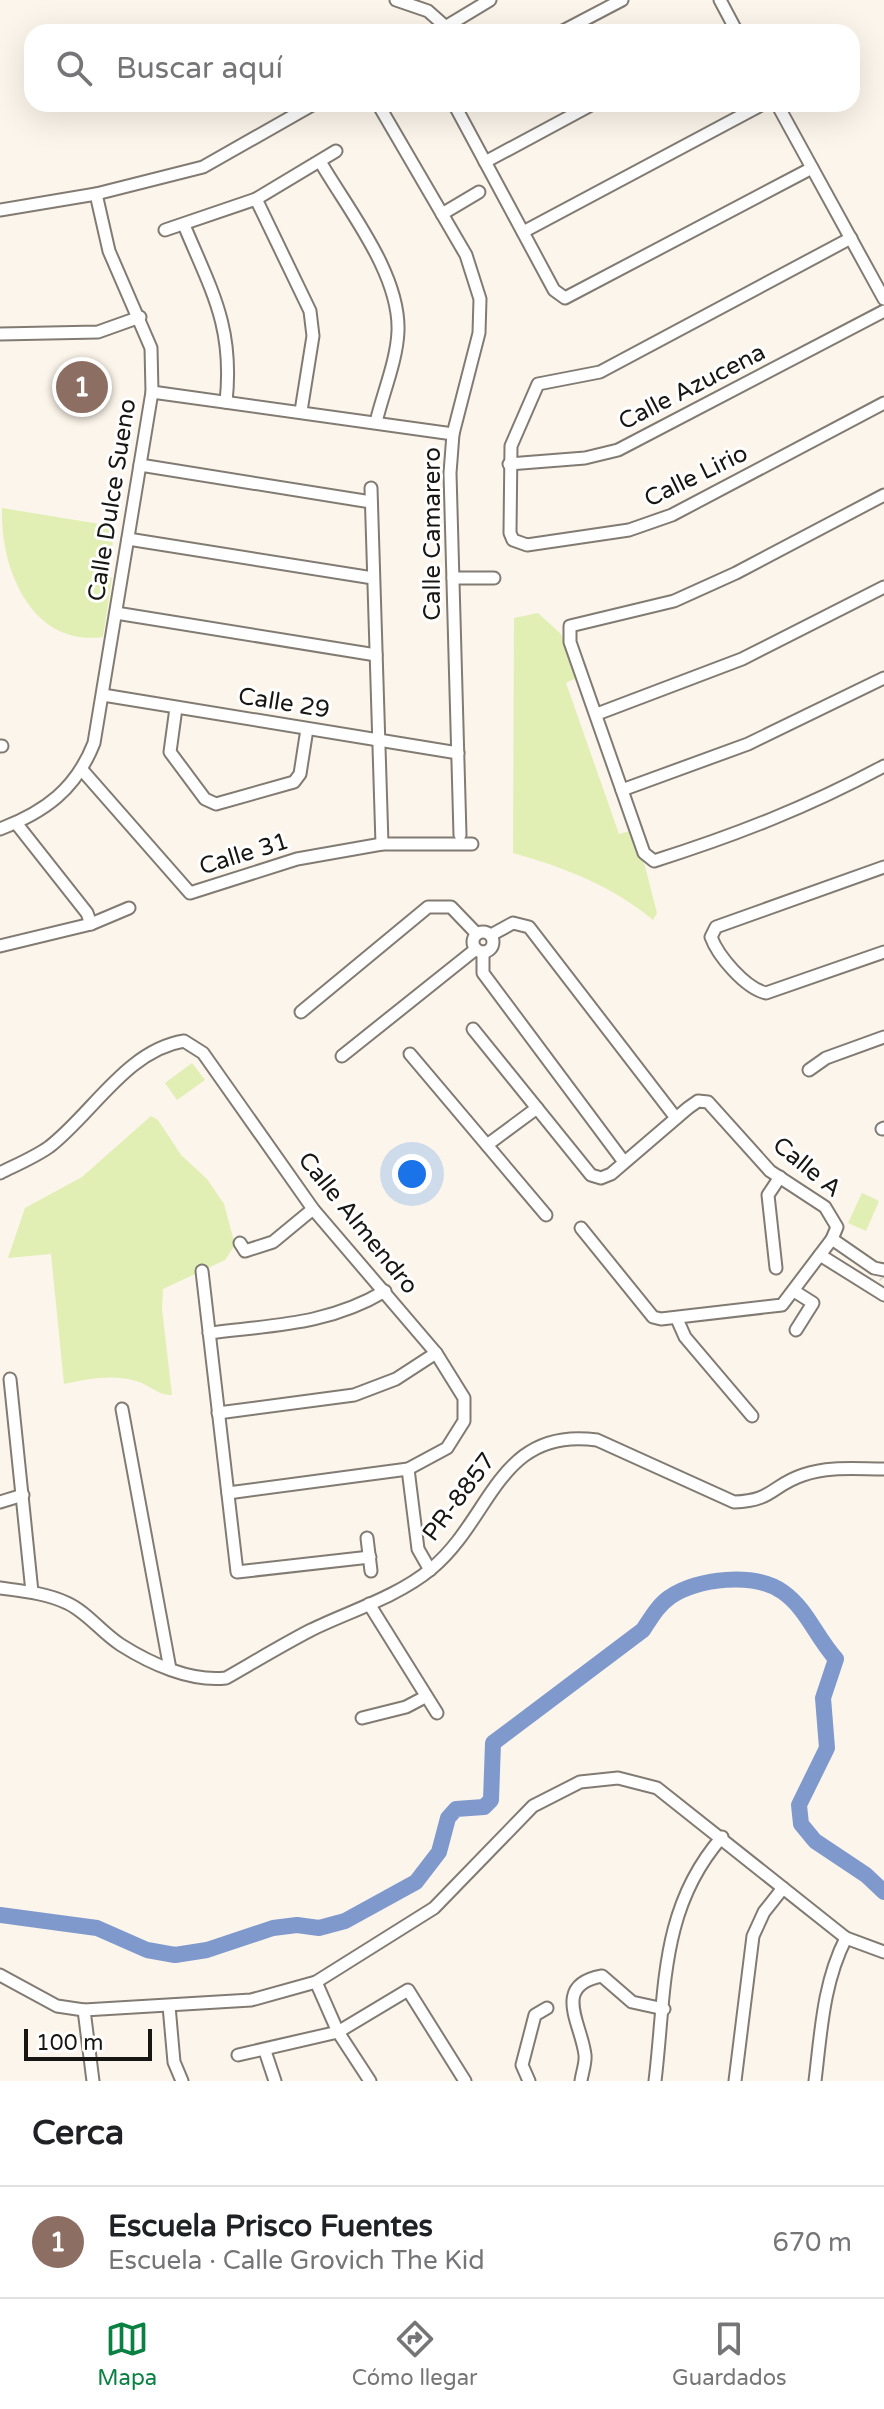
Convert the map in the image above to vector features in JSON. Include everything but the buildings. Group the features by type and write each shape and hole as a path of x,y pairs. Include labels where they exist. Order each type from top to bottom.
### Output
{"street":[{"path":"396,0 428,11 437,24"},
{"path":"451,24 490,0"},
{"path":"576,24 622,0"},
{"path":"720,0 730,24"},
{"path":"0,210 96,194 203,167 300,112"},
{"name":"Calle Camarero","path":"383,112 466,255 480,299 479,333 453,434 450,473 460,835"},
{"path":"458,112 554,290 565,298 812,168"},
{"path":"485,162 578,112"},
{"path":"523,232 748,112"},
{"path":"781,112 884,299"},
{"path":"165,230 256,199 321,163 336,151"},
{"path":"321,163 389,278 397,304 398,334 376,422"},
{"path":"442,214 479,192"},
{"name":"Calle Dulce Sueno","path":"83,771 94,743 103,695 152,392 151,348 109,251 96,194"},
{"path":"256,199 310,311 313,336 301,411"},
{"path":"184,225 225,325 230,365 226,402"},
{"path":"509,464 511,446 538,384 600,372 851,238"},
{"name":"Calle Azucena","path":"509,464 585,458 618,450 884,311"},
{"path":"0,334 98,332 140,317"},
{"path":"152,392 453,434"},
{"name":"Calle Lirio","path":"509,464 510,533 513,540 527,545 629,530 672,515 884,403"},
{"path":"140,465 371,502"},
{"path":"371,488 382,844"},
{"path":"884,495 736,573 674,601 570,626 570,642 644,853 654,861 812,804 884,766"},
{"path":"128,539 373,578"},
{"path":"453,578 494,578"},
{"path":"597,714 742,659 884,587"},
{"path":"116,613 376,655"},
{"path":"622,790 748,744 884,678"},
{"name":"Calle 29","path":"103,695 458,753"},
{"path":"176,708 170,752 205,799 216,804 294,782 300,774 307,729"},
{"path":"0,829 50,806 83,771"},
{"name":"Calle 31","path":"83,771 190,893 297,859 382,844 472,844"},
{"path":"16,823 87,913 91,924"},
{"path":"884,867 716,927 711,937 715,947 755,991 766,993 884,952"},
{"path":"301,1012 428,907 451,907 477,934"},
{"path":"0,946 91,924 129,908"},
{"path":"491,935 513,923 529,927 676,1118"},
{"path":"491,935 484,932 477,934 473,941 479,950 483,973 624,1162"},
{"path":"342,1056 479,950 492,946 491,935"},
{"name":"Calle A","path":"473,1029 591,1175 601,1178 698,1101 708,1102 780,1177 834,1217 837,1227 832,1239 782,1305 677,1319"},
{"path":"809,1070 826,1058 884,1037"},
{"name":"Calle Almendro","path":"0,1173 49,1147 100,1095 163,1044 184,1041 203,1053 313,1209 385,1291 459,1385 464,1398 464,1421 447,1448 408,1469 228,1493"},
{"path":"410,1054 546,1215"},
{"path":"487,1145 537,1108"},
{"path":"776,1268 768,1195 780,1177"},
{"path":"240,1243 245,1251 273,1242 313,1209"},
{"path":"581,1228 653,1317 677,1319 685,1337 752,1416"},
{"path":"832,1239 880,1271"},
{"path":"820,1255 880,1290"},
{"path":"202,1271 237,1572 370,1557"},
{"path":"209,1333 325,1319 355,1309 385,1291"},
{"path":"794,1291 813,1303 796,1330"},
{"path":"218,1413 354,1395 396,1379 436,1353"},
{"path":"10,1379 32,1592"},
{"path":"122,1409 170,1669"},
{"name":"PR-8857","path":"0,1588 32,1592 69,1604 121,1645 170,1669 206,1680 226,1678 311,1630 369,1604 430,1570 465,1531 517,1457 544,1442 579,1437 597,1440 734,1502 758,1501 799,1476 829,1468 884,1469"},
{"path":"408,1469 418,1549 430,1570"},
{"path":"0,1502 23,1495"},
{"path":"367,1538 371,1571"},
{"path":"369,1604 437,1713"},
{"path":"362,1718 406,1707 425,1697"},
{"path":"0,1975 57,2006 84,2010 251,2000 316,1982 434,1908 533,1806 580,1782 618,1778 657,1788 846,1938 884,1952"},
{"path":"655,2081 676,1916 698,1864 722,1837"},
{"path":"735,2081 753,1936 764,1912 783,1888"},
{"path":"815,2081 826,1990 833,1964 846,1938"},
{"path":"581,2081 586,2057 570,2007 576,1990 591,1978 602,1976 632,2002 664,2009"},
{"path":"316,1982 338,2032 370,2081"},
{"path":"238,2055 338,2032 408,1990 465,2081"},
{"path":"169,2006 174,2062 182,2081"},
{"path":"529,2081 522,2065 535,2015 547,2008"},
{"path":"84,2010 93,2081"},
{"path":"265,2051 275,2081"}],"green space":[{"path":"2,508 112,526 114,535 107,576 112,578 103,637 78,637 57,630 39,616 25,599 7,555"},
{"path":"538,613 561,634 576,678 566,683 619,834 630,831 645,866 657,913 653,920 621,897 587,879 513,853 514,618"},
{"path":"192,1063 205,1080 177,1100 165,1083"},
{"path":"151,1116 158,1120 181,1155 207,1179 224,1204 235,1245 225,1260 163,1289 162,1309 172,1395 162,1394 136,1381 117,1378 64,1384 51,1254 8,1258 25,1208 82,1177"},
{"path":"862,1193 879,1201 866,1231 848,1223"}],"waterway":[{"path":"0,1915 97,1928 147,1950 175,1955 207,1950 273,1928 297,1925 319,1928 345,1921 416,1882 439,1852 448,1818 456,1809 484,1807 491,1800 493,1743 643,1630 670,1597 695,1585 726,1580 757,1582 783,1592 799,1607 836,1659 823,1698 827,1748 799,1805 801,1824 815,1841 866,1875 884,1892"}],"place":[{"name":"Escuela Prisco Fuentes","path":"82,387"}]}
